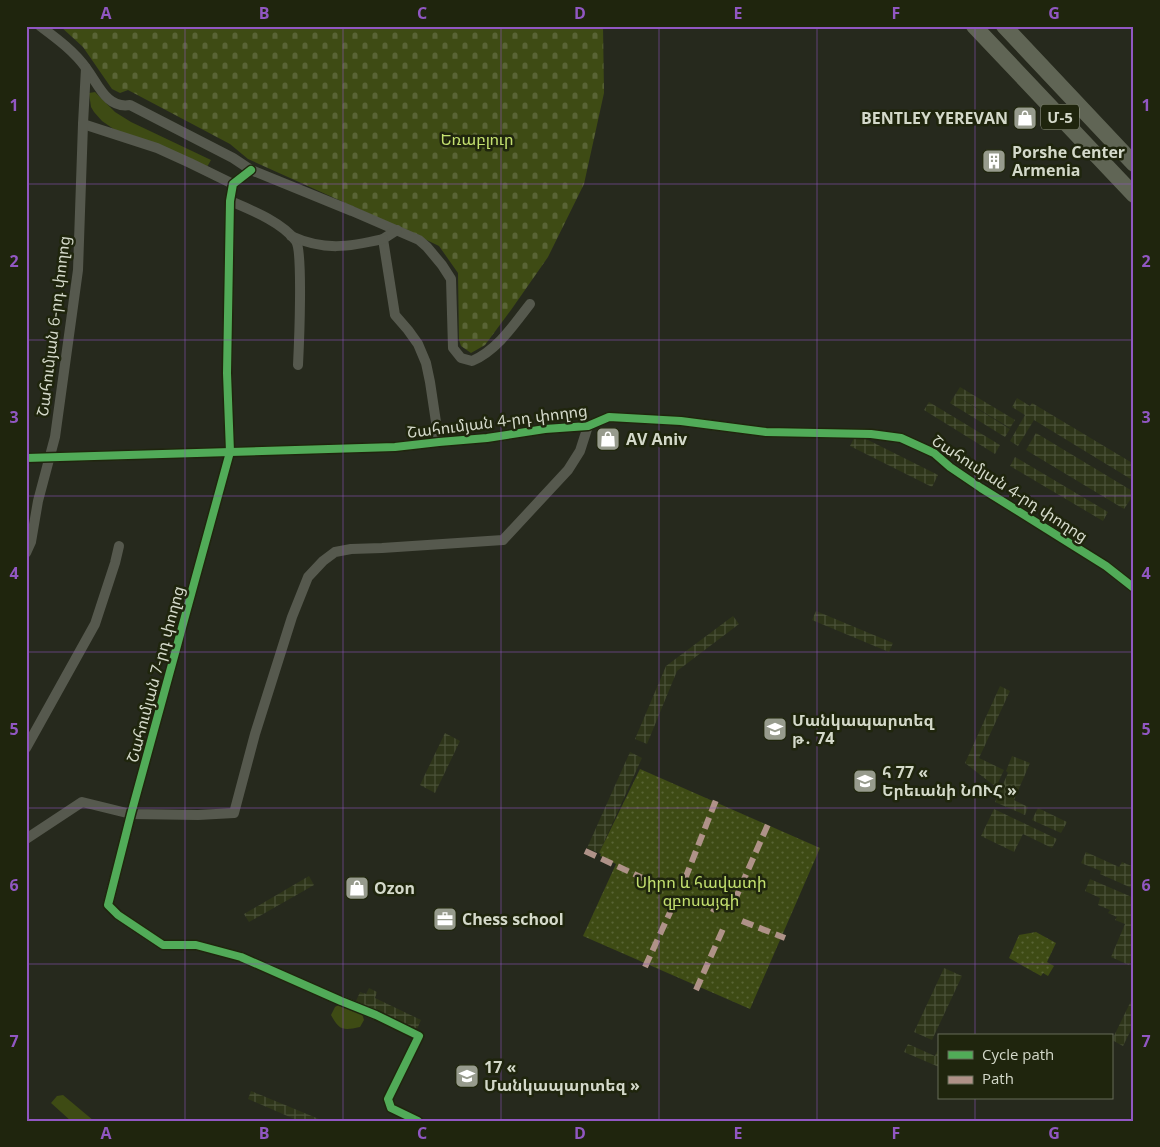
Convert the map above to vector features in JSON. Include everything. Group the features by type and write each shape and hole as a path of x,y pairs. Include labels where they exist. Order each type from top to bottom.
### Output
{"highway":[{"name":"Մ-5","path":"974,26 1134,195"},
{"name":"Մ-5","path":"1004,26 1134,164"}],"street":[{"path":"40,26 66,47 86,68 102,93 119,105 130,105 232,158 251,170 397,230 418,240 427,247 451,279 453,348 461,358 472,361 483,356 507,335 530,304"},
{"name":"Շահումյան 6-րդ փողոց","path":"26,553 31,542 38,500 55,437 78,270 86,68"},
{"path":"83,124 157,148 233,184 251,170"},
{"name":"Շահումյան 7-րդ փողոց","path":"233,184 230,201 226,373 230,452 108,904 118,915 163,945 196,945 241,958 376,1015 419,1036 388,1099 391,1108 418,1121"},
{"path":"230,201 267,217 297,243 300,275 298,365"},
{"path":"291,236 299,240 342,247 383,239 397,230"},
{"path":"383,239 395,315 418,344 426,363 439,442"},
{"name":"Շահումյան 4-րդ փողոց","path":"26,458 395,447 487,438 545,429 588,426 609,417 681,421 766,432 871,434 901,438 934,453 985,492 1106,566 1134,588"},
{"path":"26,839 82,802 131,814 198,815 234,813 255,734 292,617 308,577 323,561 335,552 351,549 503,540 568,470 580,451 588,426"},
{"path":"26,748 95,624 119,546"}],"shaded area":[{"path":"960,387 1015,420 1010,428 955,395"},
{"path":"955,395 1010,429 1005,437 950,403"},
{"path":"1017,398 1030,406 1032,403 1134,464 1134,481 1034,420 1018,446 1010,441 1025,415 1012,407"},
{"path":"929,402 1000,445 995,454 924,410"},
{"path":"1036,433 1134,492 1124,509 1026,450"},
{"path":"856,434 938,475 932,487 850,446"},
{"path":"1015,457 1108,512 1103,521 1010,466"},
{"path":"816,611 893,643 889,652 812,620"},
{"path":"733,616 739,624 677,671 647,744 635,739 666,666"},
{"path":"1000,686 1010,691 979,758 1004,770 996,787 965,763"},
{"path":"445,733 460,741 435,793 420,785"},
{"path":"630,752 642,758 599,853 587,848"},
{"path":"1012,756 1030,763 1014,800 1028,807 1025,815 995,802 1008,773 1006,771"},
{"path":"1038,808 1067,822 1061,833 1032,820"},
{"path":"994,809 1057,839 1052,848 1023,834 1014,852 981,836"},
{"path":"1086,852 1119,867 1122,862 1134,867 1134,889 1100,874 1101,871 1081,863"},
{"path":"309,876 314,885 249,922 244,914"},
{"path":"1090,879 1134,898 1134,955 1129,965 1111,957 1125,924 1115,920 1117,917 1108,913 1110,910 1098,905 1100,898 1085,891"},
{"path":"944,968 962,976 932,1040 914,1032"},
{"path":"369,988 377,992 375,998 421,1020 417,1029 356,1001 360,992 366,994"},
{"path":"1132,999 1134,1000 1134,1024 1123,1046 1112,1040"},
{"path":"908,1044 935,1056 938,1049 938,1067 904,1052"},
{"path":"251,1091 319,1119 318,1121 299,1121 248,1099"}],"green space":[{"name":"Եռաբլուր","path":"60,26 603,26 604,93 584,184 548,257 485,345 471,353 461,346 459,340 458,273 439,246 248,159 230,144 128,90 120,93 112,89 83,47"},
{"path":"95,92 115,112 131,122 211,160 207,167 115,130 102,121 91,107 89,93"},
{"name":"Սիրո և հավատի զբոսայգի","path":"640,769 820,848 750,1009 583,936 616,864 600,856 601,854 599,853"},
{"path":"1036,932 1056,943 1047,962 1054,966 1048,976 1043,973 1041,976 1009,958 1019,935"},
{"path":"342,1003 351,1010 362,1013 364,1020 360,1027 345,1029 337,1024 331,1015 335,1007"},
{"path":"63,1095 94,1121 71,1121 51,1103 57,1096"}],"marked path":[{"path":"685,879 716,800"},
{"path":"734,902 769,822"},
{"path":"585,851 664,888"},
{"path":"695,901 715,910"},
{"path":"645,967 672,908"},
{"path":"742,921 785,938"},
{"path":"696,990 723,929"}],"cycle path":[{"path":"251,170 233,184 230,201 227,373 230,452 108,905 118,915 163,945 196,945 241,957 376,1015 419,1036 388,1099 391,1108 418,1121"},
{"path":"26,458 395,447 487,438 545,429 588,426 609,417 681,421 766,432 871,434 901,438 934,453 950,467 981,488 1106,566 1134,588"}],"place":[{"name":"BENTLEY YEREVAN","path":"1025,118"},
{"name":"Porshe Center Armenia","path":"994,161"},
{"name":"AV Aniv","path":"608,439"},
{"name":"Մանկապարտեզ թ․ 74","path":"775,729"},
{"name":"հ 77 « Երեւանի ՆՈՒՀ »","path":"865,781"},
{"name":"Ozon","path":"357,888"},
{"name":"Chess school","path":"445,919"},
{"name":"17 « Մանկապարտեզ »","path":"467,1076"}]}
